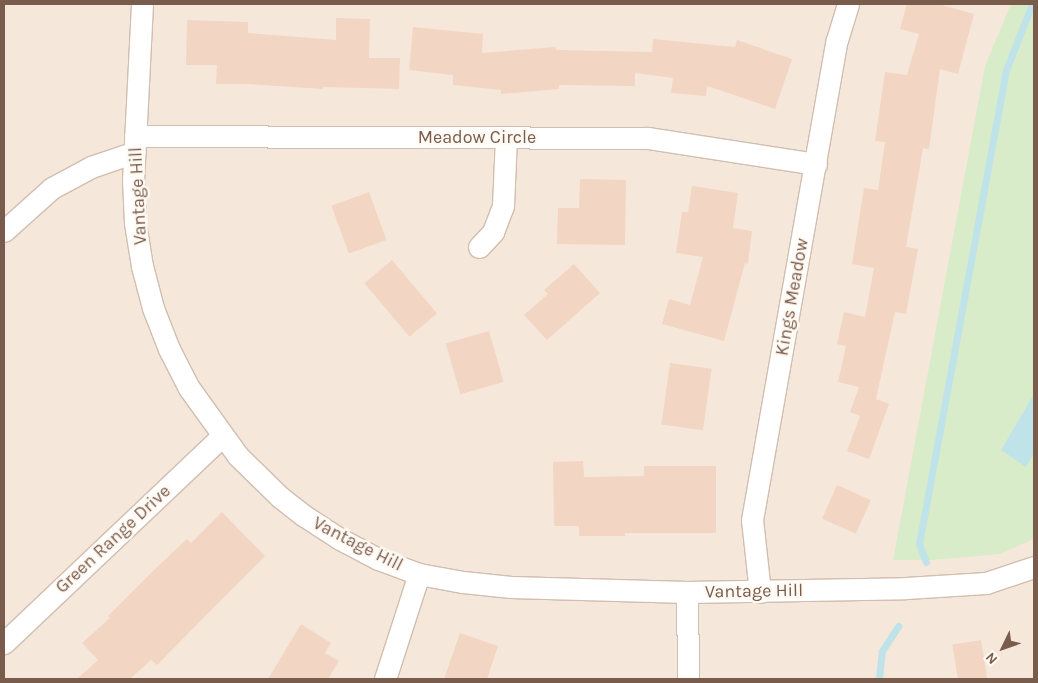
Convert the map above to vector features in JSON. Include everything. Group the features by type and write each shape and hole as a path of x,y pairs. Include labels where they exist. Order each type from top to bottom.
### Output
{"street":[{"name":"Vantage Hill","path":"142,4 133,179 135,223 142,266 153,308 169,349 189,388 238,456 269,487 303,515 340,539 378,559 419,574 463,582 511,587 760,592 986,583 1033,572"},
{"name":"Kings Meadow","path":"760,592 752,520 837,40 848,4"},
{"name":"Meadow Circle","path":"4,230 34,202 58,185 135,144 506,137 648,138 816,164"},
{"path":"480,247 493,232 503,206 506,137"},
{"name":"Green Range Drive","path":"4,642 222,436"},
{"path":"385,679 419,574"},
{"path":"687,592 688,679"}],"shaded area":[{"path":"4,4 1034,4 1034,679 4,679"}],"green space":[{"path":"1011,4 1034,4 1034,539 1000,554 933,560 893,560 985,66"}],"water":[{"path":"1034,394 1034,453 1026,467 1001,450"}],"building":[{"path":"907,4 938,4 974,14 958,74 940,69 929,149 923,148 906,247 918,249 906,314 895,312 876,399 889,404 869,459 847,451 860,416 850,412 859,387 838,382 846,346 837,344 844,312 865,317 874,268 852,264 864,188 878,190 885,142 875,141 885,72 907,75 919,34 900,29"},
{"path":"336,18 370,19 369,58 400,58 399,89 323,87 323,89 216,84 217,65 186,65 187,20 248,22 248,33 336,40"},
{"path":"413,27 483,34 482,53 555,47 556,50 652,52 653,39 735,47 737,40 792,59 775,109 707,86 706,96 671,93 673,78 635,73 635,86 559,85 559,89 501,94 501,90 453,85 453,75 409,70"},
{"path":"580,179 626,180 625,245 557,244 558,208 579,208"},
{"path":"692,186 738,193 733,228 752,231 748,264 745,263 724,341 662,324 669,299 690,305 703,257 676,253 682,212 688,212"},
{"path":"369,192 386,240 349,254 331,206"},
{"path":"392,260 437,314 409,337 364,283"},
{"path":"574,264 600,293 547,340 524,315 548,294 544,290"},
{"path":"489,331 504,382 460,394 446,343"},
{"path":"670,363 712,369 703,430 661,424"},
{"path":"583,461 584,477 644,476 644,466 716,466 716,533 625,533 625,536 579,536 579,526 554,526 553,462"},
{"path":"837,485 871,500 856,534 822,519"},
{"path":"222,512 265,556 157,665 151,660 130,679 77,679 98,660 82,643 110,618 108,616 157,567 187,539 191,543"},
{"path":"301,624 331,643 325,653 339,661 328,679 268,679"},
{"path":"460,633 498,646 487,679 444,679"},
{"path":"981,640 987,679 958,679 952,645"}],"waterway":[{"path":"926,562 919,544 1006,70 1032,4"},
{"path":"879,679 882,651 898,626"}]}
